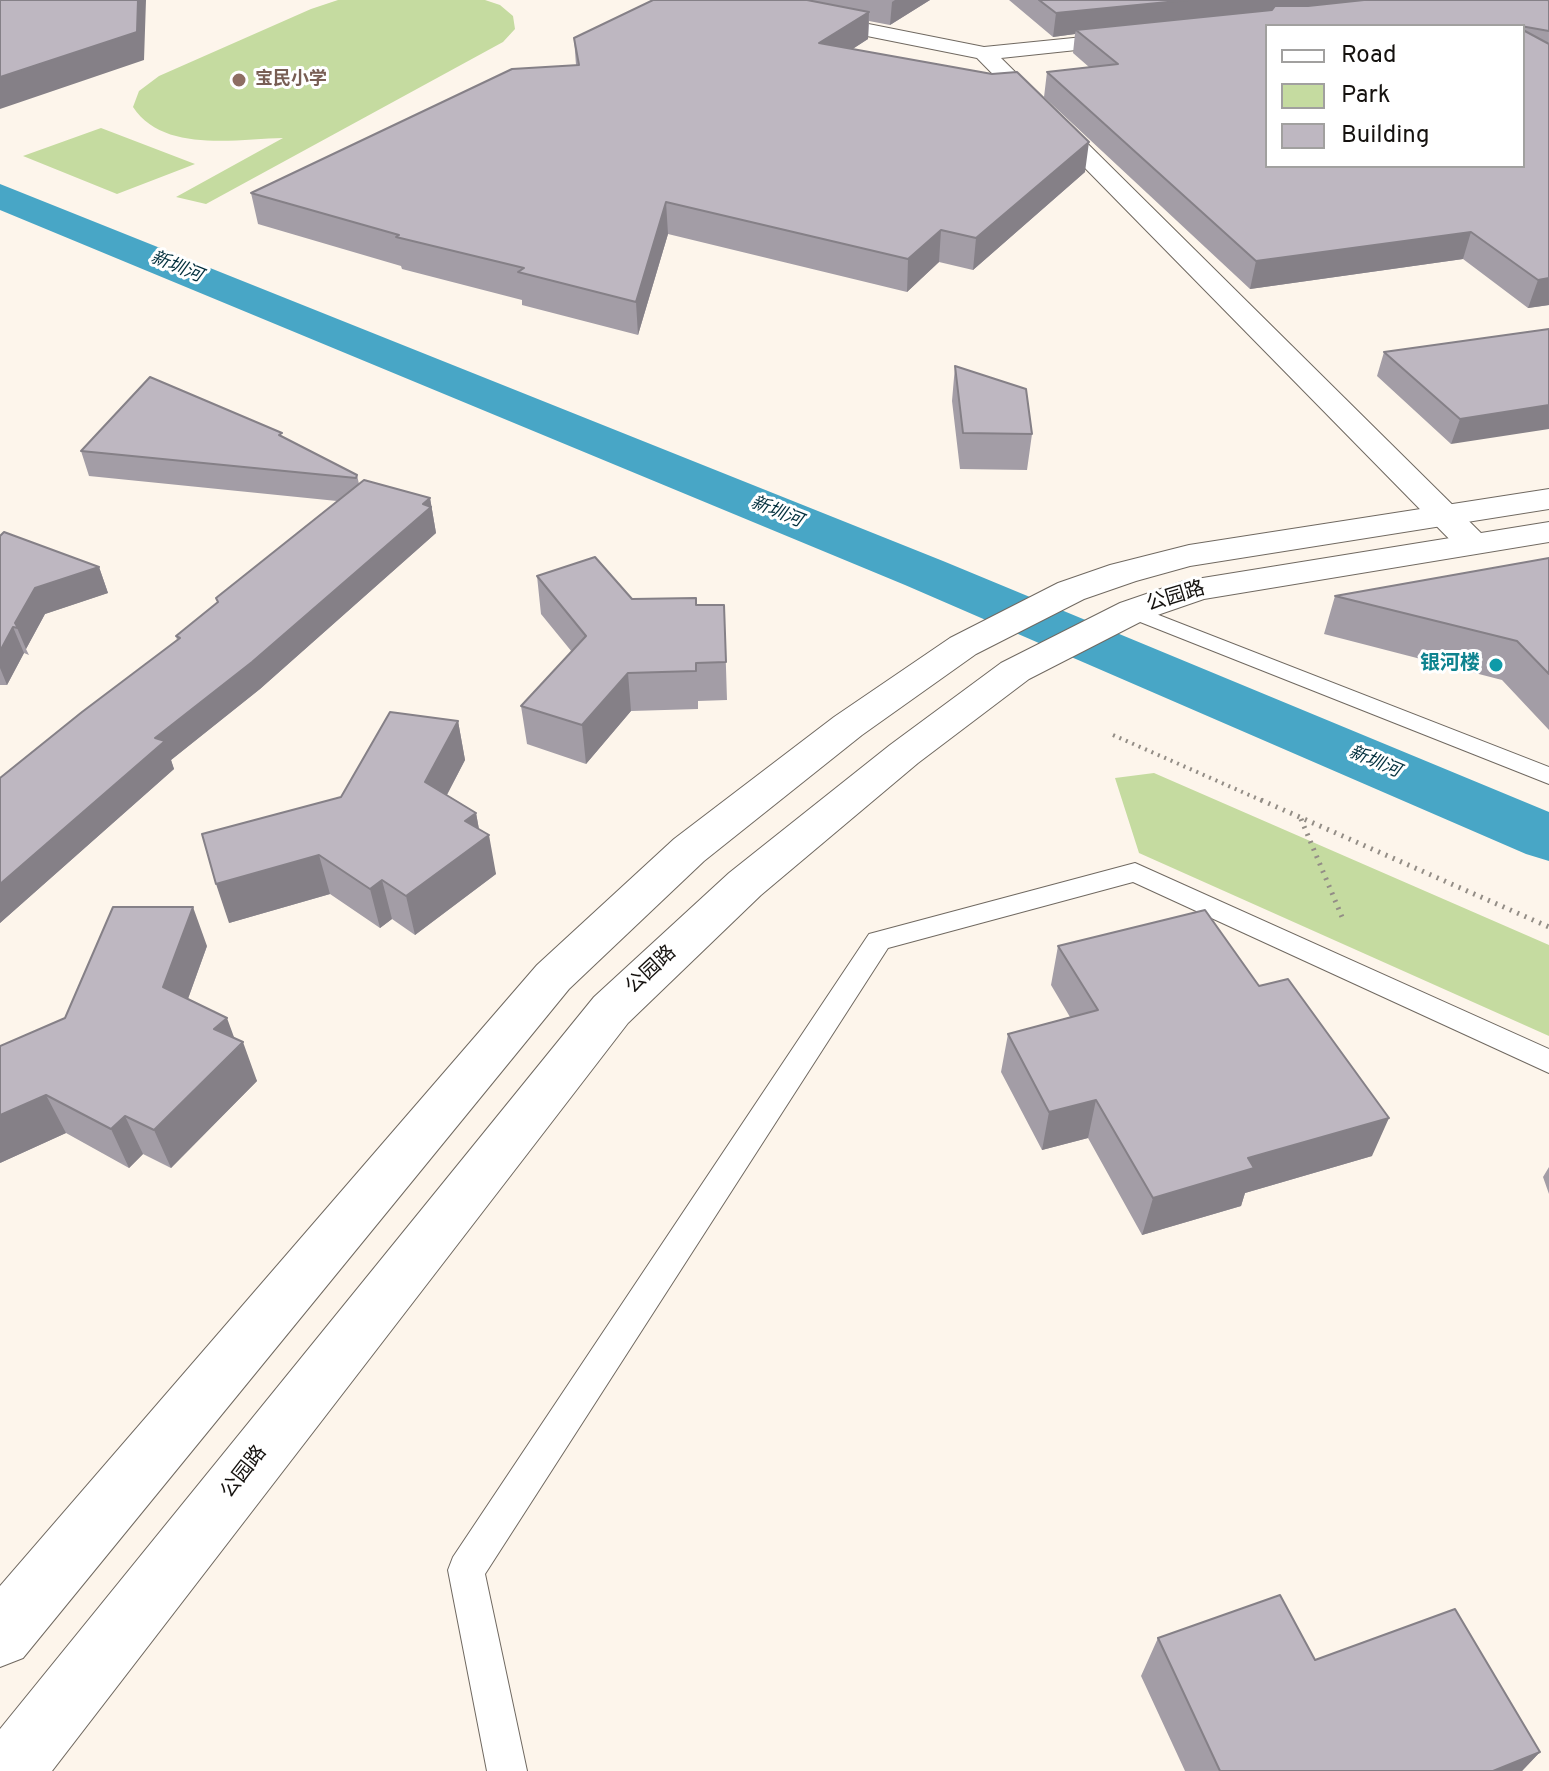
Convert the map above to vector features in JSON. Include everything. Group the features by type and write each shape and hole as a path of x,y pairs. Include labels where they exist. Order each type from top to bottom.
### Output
{"main road":[{"path":"717,0 984,53 1159,35"},
{"path":"984,53 1473,544"},
{"name":"公园路","path":"0,1635 553,977 689,850 848,726 963,646 1071,591 1123,573 1189,556 1549,499"},
{"name":"公园路","path":"9,1771 611,1010 745,884 904,754 1015,671 1133,611 1197,589 1549,532"}],"lane":[{"path":"1133,611 1549,776"},
{"path":"507,1771 466,1570 879,941 1135,872 1549,1062"}],"path":[{"path":"1113,735 1549,927"},
{"path":"1301,818 1367,978"}],"green space":[{"path":"338,0 485,0 500,5 513,16 515,29 503,42 206,204 176,197 283,138 202,140 162,131 146,122 133,107 139,91 159,76"},
{"path":"101,128 195,164 117,194 23,156"},
{"path":"1154,773 1549,945 1549,1036 1139,853 1115,778"}],"building":[{"path":"0,0 138,0 137,32 0,77"},
{"path":"653,0 807,0 869,12 819,43 992,74 1017,72 1089,142 976,238 941,230 908,259 666,202 636,302 518,272 524,268 396,237 399,235 251,193 512,69 579,65 574,38"},
{"path":"1039,0 1188,0 1056,13"},
{"path":"1364,0 1549,1 1549,31 1525,27 1525,24 1265,24 1265,168 1525,168 1525,31 1549,44 1549,278 1538,280 1471,232 1256,261 1047,72 1118,64 1076,30 1272,10 1275,6"},
{"path":"1549,329 1549,405 1460,419 1384,352"},
{"path":"955,366 1026,389 1032,434 963,433"},
{"path":"150,377 282,433 279,435 357,475 356,478 81,451"},
{"path":"364,480 430,498 423,504 431,507 252,662 155,738 165,741 0,884 0,778 180,638 176,636 218,602 216,598"},
{"path":"4,532 99,567 35,588 15,623 18,628 13,627 0,651 0,536"},
{"path":"595,557 632,599 696,598 696,605 724,605 726,662 696,663 696,671 628,673 582,725 521,706 586,636 537,576"},
{"path":"1549,558 1549,674 1517,641 1335,596"},
{"path":"390,712 458,721 425,782 476,813 465,821 489,835 406,896 382,880 370,889 319,855 216,884 202,834 341,797"},
{"path":"113,907 193,907 163,987 227,1018 214,1029 243,1042 154,1130 125,1116 111,1129 46,1095 0,1115 0,1046 65,1018"},
{"path":"1205,910 1259,986 1288,979 1389,1118 1248,1158 1254,1168 1153,1198 1096,1100 1049,1112 1008,1034 1098,1010 1058,946"},
{"path":"1280,1595 1315,1660 1455,1609 1540,1752 1493,1771 1220,1771 1158,1638"}],"waterway":[{"name":"新圳河","path":"0,196 924,573 1549,838"}],"place":[{"name":"宝民小学","path":"239,80"},
{"name":"银河楼","path":"1496,665"}]}
